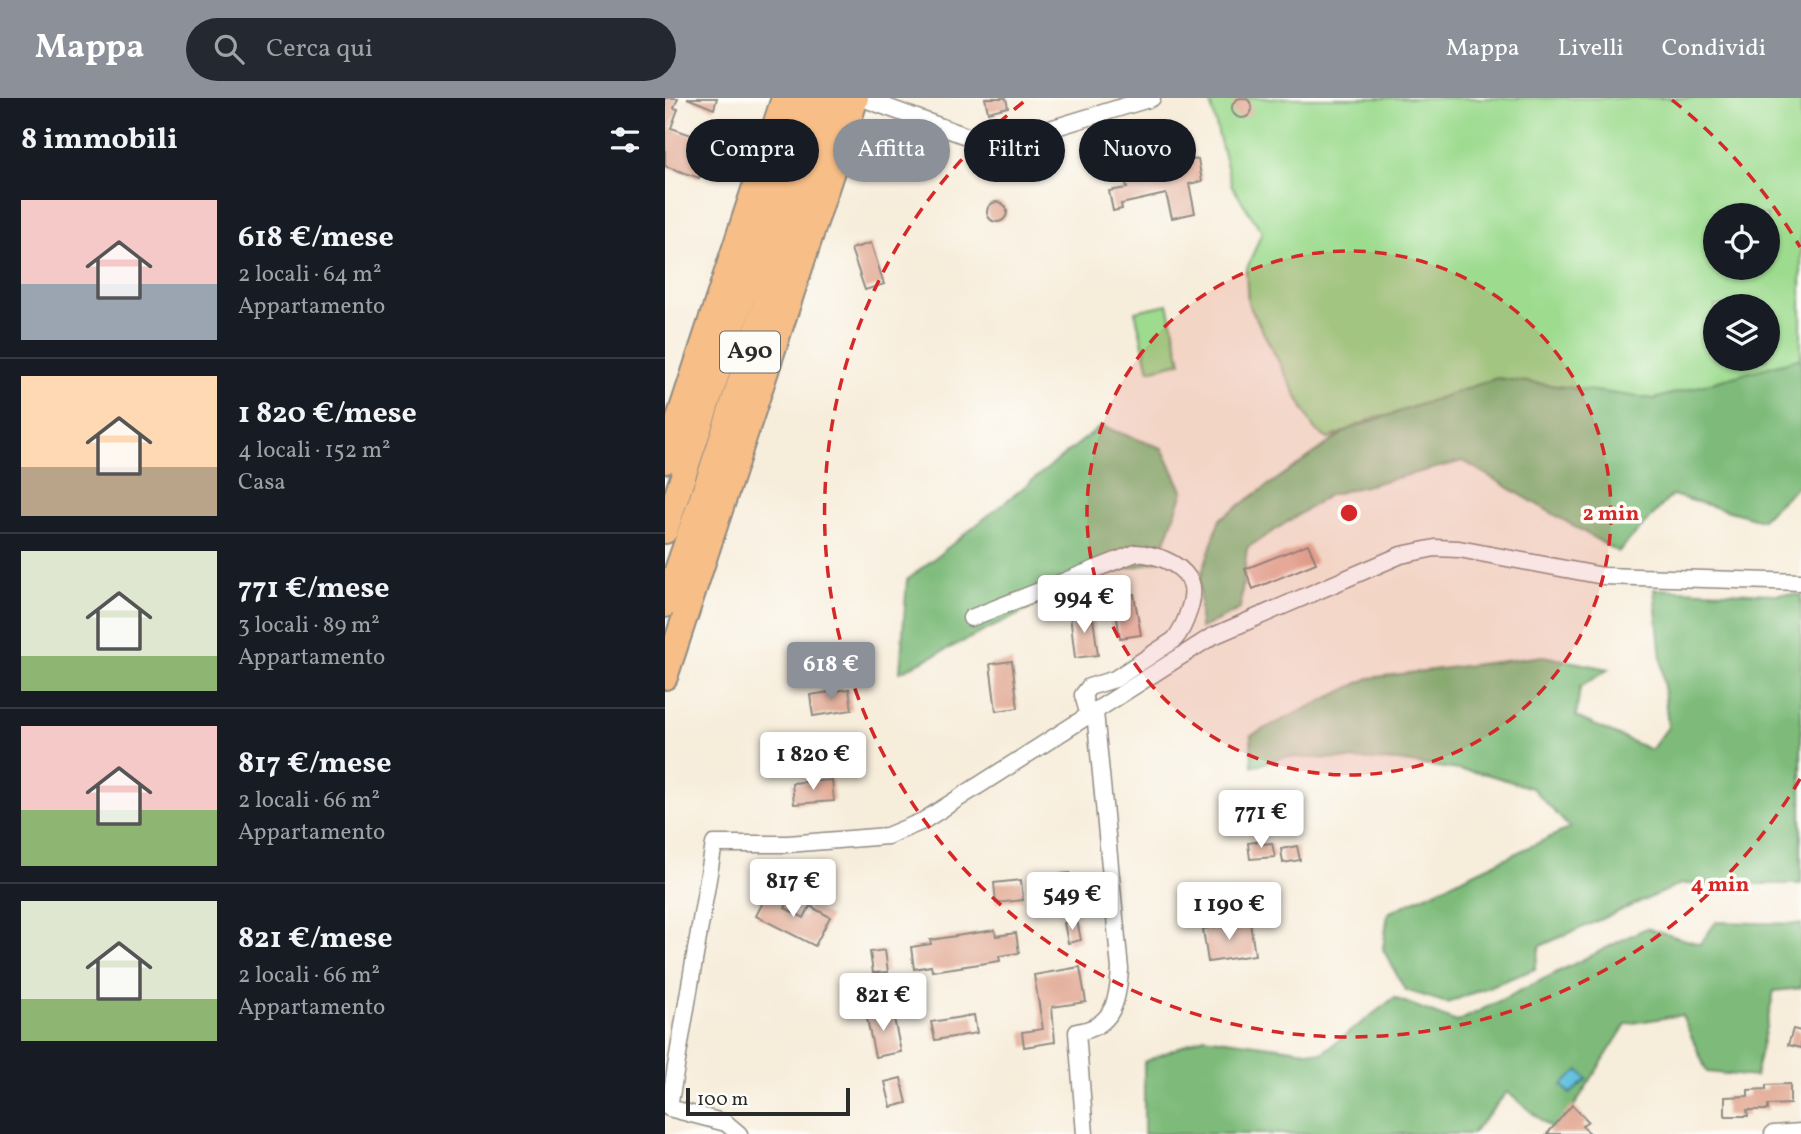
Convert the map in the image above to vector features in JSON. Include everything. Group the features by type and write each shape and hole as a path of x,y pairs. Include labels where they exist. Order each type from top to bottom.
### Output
{"highway":[{"path":"665,461 785,98"},
{"name":"A90","path":"665,531 808,98"},
{"name":"A90","path":"665,605 832,98"},
{"path":"665,677 856,98"}],"street":[{"path":"862,98 969,137 1000,144 1152,98"},
{"path":"739,1134 726,1123 669,1108 714,844 788,844 887,836 923,821 1211,637 1401,555 1434,548 1459,549 1603,576 1801,582"},
{"path":"971,618 1136,553 1150,554 1181,570 1189,578 1193,589 1181,632 1174,640 1115,679 1089,687 1083,695 1092,714 1121,968 1116,1003 1099,1026 1077,1032 1085,1134"},
{"path":"1773,1134 1801,1132"}],"green space":[{"path":"1209,98 1801,98 1801,372 1735,435 1444,411 1376,417 1328,439 1314,429 1248,303 1246,271 1262,232 1232,186"},
{"path":"1168,304 1181,362 1149,370 1135,311"},
{"path":"1801,358 1801,483 1761,520 1672,495 1618,552 1463,461 1329,495 1247,548 1240,609 1200,629 1200,579 1220,519 1349,429 1497,378 1654,399 1754,371 1780,371 1780,364"},
{"path":"1101,426 1162,448 1183,492 1158,561 1093,578 900,672 907,580"},
{"path":"1654,589 1801,595 1801,884 1681,884 1540,946 1535,969 1447,1003 1405,990 1383,949 1388,913 1570,828 1532,788 1486,774 1397,761 1284,757 1252,767 1251,735 1369,678 1543,656 1609,669 1580,687 1576,717 1651,750 1668,727"},
{"path":"1716,922 1801,924 1801,988 1774,991 1755,1077 1707,1072 1682,1015 1626,1024 1557,1133 1507,1092 1472,1134 1144,1134 1144,1062 1204,1037 1322,1053 1394,998 1457,1022 1646,928 1700,944"}],"water":[{"path":"1579,1070 1587,1079 1570,1094 1562,1085"}],"building":[{"path":"665,98 678,98 674,108 678,109 671,128 686,133 686,173 665,166"},
{"path":"687,98 717,98 714,109"},
{"path":"985,98 1006,98 1008,107 988,112"},
{"path":"1242,98 1249,101 1252,108 1249,115 1242,118 1235,115 1232,108 1235,101"},
{"path":"1196,159 1202,181 1189,184 1195,213 1172,218 1166,194 1121,204 1122,209 1113,211 1109,191 1127,188 1126,182 1196,182"},
{"path":"993,202 1001,202 1007,212 1001,222 993,222 987,216 987,208"},
{"path":"871,243 884,284 865,290 851,249"},
{"path":"1308,544 1316,563 1253,589 1245,569"},
{"path":"1134,594 1141,635 1120,638 1114,598"},
{"path":"1092,611 1098,655 1075,658 1070,614"},
{"path":"1012,661 1018,708 996,711 990,664"},
{"path":"849,689 852,710 813,716 810,695"},
{"path":"832,780 834,801 794,804 792,783"},
{"path":"1261,841 1262,844 1272,843 1275,857 1250,859 1248,843"},
{"path":"1297,846 1300,860 1283,863 1281,849"},
{"path":"1070,873 1073,896 1051,898 1050,887 1041,888 1040,876"},
{"path":"1021,880 1023,900 996,903 994,883"},
{"path":"768,892 788,902 785,908 804,918 810,906 830,917 815,946 756,916"},
{"path":"1077,920 1081,940 1068,943 1064,923"},
{"path":"1250,922 1255,955 1208,962 1203,929"},
{"path":"995,930 996,936 1016,933 1019,953 999,956 1000,961 932,971 931,966 914,969 911,947 931,944 930,940"},
{"path":"885,950 888,972 873,973 870,952"},
{"path":"1080,967 1086,1002 1052,1007 1055,1042 1024,1047 1022,1032 1043,1029 1034,975"},
{"path":"892,1009 901,1052 875,1057 866,1014"},
{"path":"974,1015 977,1033 935,1040 931,1022"},
{"path":"1793,1029 1801,1031 1801,1048 1788,1045"},
{"path":"901,1078 907,1103 891,1107 885,1082"},
{"path":"1790,1084 1790,1104 1768,1105 1768,1110 1747,1110 1748,1116 1725,1116 1725,1097 1748,1096 1748,1090 1766,1089 1766,1085"},
{"path":"1572,1105 1588,1121 1582,1126 1591,1134 1547,1134"}]}
